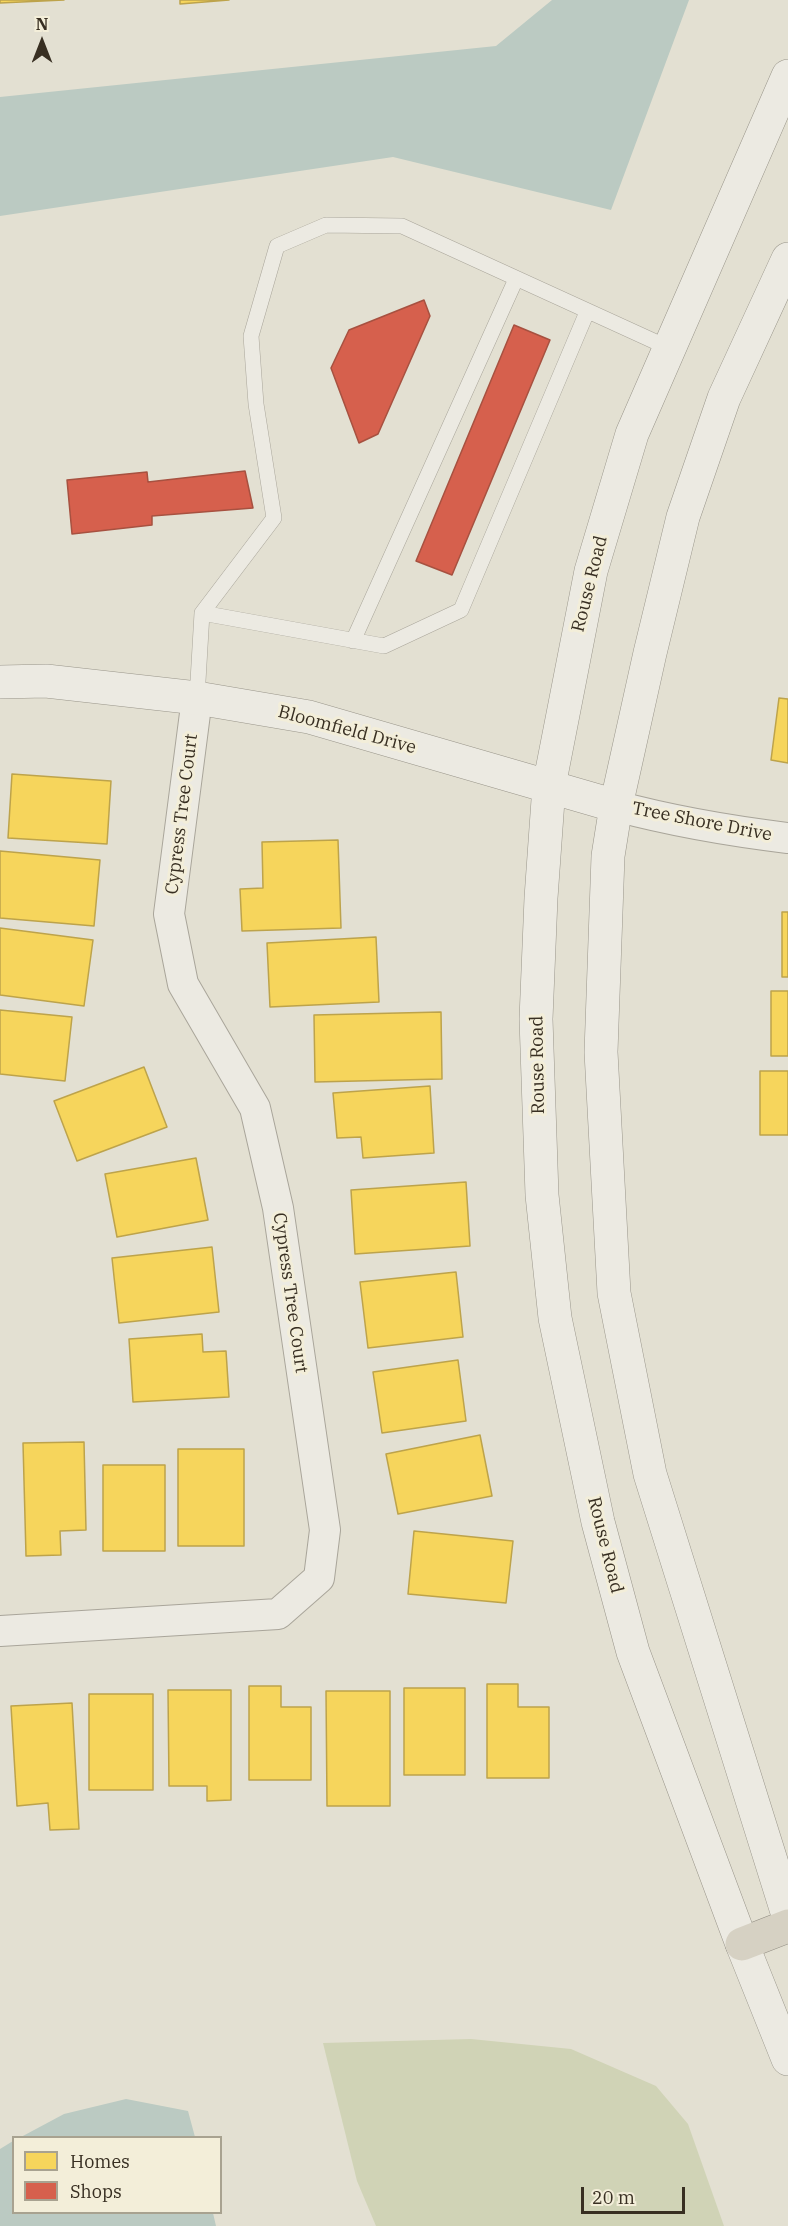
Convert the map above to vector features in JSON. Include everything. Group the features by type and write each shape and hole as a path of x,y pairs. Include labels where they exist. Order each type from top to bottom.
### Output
{"highway":[{"path":"742,1944 788,1926"}],"street":[{"name":"Rouse Road","path":"788,76 632,434 591,571 549,786 540,898 537,1019 542,1195 555,1318 598,1522 633,1652 742,1944 788,2059"},
{"path":"788,259 724,398 683,517 616,806 608,856 600,1052 614,1293 650,1474 788,1915"},
{"name":"Bloomfield Drive","path":"0,682 46,681 197,698 309,717 616,806"},
{"name":"Cypress Tree Court","path":"0,1631 278,1614 319,1578 325,1530 278,1208 255,1108 183,984 169,914 197,698"},
{"name":"Tree Shore Drive","path":"616,806 734,832 788,838"}],"lane":[{"path":"197,698 202,613 274,518 256,404 251,336 277,246 326,225 402,226 669,348"},
{"path":"353,640 516,279"},
{"path":"202,613 384,646 461,610 587,312"}],"green space":[{"path":"471,2039 571,2049 656,2086 688,2124 724,2226 376,2226 357,2181 323,2043"}],"shaded area":[{"path":"552,0 689,0 611,210 393,157 0,216 0,97 496,46"},
{"path":"126,2099 188,2111 195,2136 23,2136 64,2114"},
{"path":"12,2142 12,2214 213,2214 216,2226 0,2226 0,2149"}],"building: Homes":[{"path":"0,0 64,0 0,3"},
{"path":"180,0 229,0 180,4"},
{"path":"779,698 788,699 788,763 771,760"},
{"path":"12,774 111,781 107,844 8,838"},
{"path":"338,840 341,928 242,931 240,889 263,888 262,842"},
{"path":"0,851 100,860 94,926 0,918"},
{"path":"782,912 788,912 788,977 782,977"},
{"path":"0,928 93,940 84,1006 0,995"},
{"path":"376,937 379,1002 270,1007 267,943"},
{"path":"771,991 788,991 788,1056 771,1056"},
{"path":"0,1010 72,1017 65,1081 0,1074"},
{"path":"441,1012 442,1079 315,1082 314,1015"},
{"path":"144,1067 167,1127 77,1161 54,1101"},
{"path":"760,1071 788,1071 788,1135 760,1135"},
{"path":"430,1086 434,1153 363,1158 361,1137 337,1138 333,1093"},
{"path":"196,1158 208,1220 117,1237 105,1174"},
{"path":"466,1182 470,1246 355,1254 351,1190"},
{"path":"212,1247 219,1312 119,1323 112,1258"},
{"path":"456,1272 463,1337 368,1348 360,1282"},
{"path":"202,1334 203,1352 226,1351 229,1397 133,1402 129,1339"},
{"path":"458,1360 466,1421 382,1433 373,1372"},
{"path":"480,1435 492,1496 398,1514 386,1454"},
{"path":"84,1442 86,1530 60,1531 61,1555 26,1556 23,1443"},
{"path":"178,1449 244,1449 244,1546 178,1546"},
{"path":"103,1465 165,1465 165,1551 103,1551"},
{"path":"414,1531 513,1541 506,1603 408,1594"},
{"path":"487,1684 518,1684 518,1707 549,1707 549,1778 487,1778"},
{"path":"249,1686 281,1686 281,1707 311,1707 311,1780 249,1780"},
{"path":"404,1688 465,1688 465,1775 404,1775"},
{"path":"168,1690 231,1690 231,1800 207,1801 207,1786 169,1786"},
{"path":"326,1691 390,1691 390,1806 327,1806"},
{"path":"89,1694 153,1694 153,1790 89,1790"},
{"path":"72,1703 79,1829 50,1830 48,1803 17,1806 11,1706"}],"building: Shops":[{"path":"424,300 430,316 378,434 359,443 331,368 349,330"},
{"path":"514,325 550,340 452,575 416,561"},
{"path":"245,471 253,508 152,516 152,525 72,534 67,480 147,472 148,482"}]}
